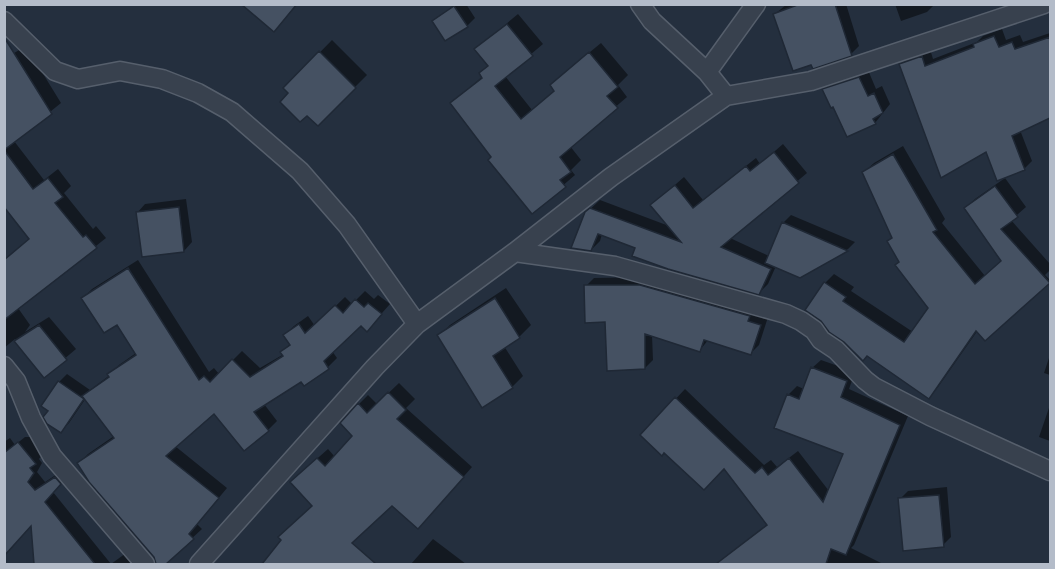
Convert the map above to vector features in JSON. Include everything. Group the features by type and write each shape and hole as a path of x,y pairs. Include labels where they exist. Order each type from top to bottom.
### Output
{"street":[{"path":"640,4 652,21 707,72 726,96"},
{"path":"707,72 756,4"},
{"path":"199,564 375,367 417,324 611,177 726,96 811,81 1044,4"},
{"path":"4,21 36,55 55,71 78,79 120,71 162,79 198,93 232,112 300,171 347,225 417,324"},
{"path":"515,252 615,266 786,314 814,330 821,340 836,350 874,387 930,416 1050,471"},
{"path":"4,366 16,381 31,418 52,456 145,564"}],"building":[{"path":"241,4 297,4 274,32"},
{"path":"800,4 835,4 852,56 813,69 811,65 793,71 773,14"},
{"path":"454,6 468,27 445,41 432,21"},
{"path":"507,24 533,56 495,86 521,119 554,91 550,85 589,52 618,87 607,96 618,108 560,157 571,172 560,180 566,187 532,214 488,160 491,157 450,103 482,78 479,73 488,66 474,49"},
{"path":"994,36 999,47 1012,42 1015,49 1050,37 1050,118 1012,136 1025,170 997,181 986,152 941,178 899,64 922,56 925,66 974,47 973,44"},
{"path":"4,37 52,114 4,150"},
{"path":"319,51 356,88 318,126 307,116 300,122 280,102 288,93 283,88"},
{"path":"859,77 868,96 874,93 883,113 873,119 876,124 847,137 822,89"},
{"path":"4,150 33,189 48,178 63,197 55,203 83,237 86,235 97,248 4,320 4,260 29,239 4,207"},
{"path":"774,152 799,183 721,247 771,269 759,295 668,269 632,256 635,248 598,234 591,251 571,248 585,212 590,208 681,242 650,205 675,185 693,208 746,166 750,171"},
{"path":"893,154 937,230 933,232 975,284 1001,261 964,208 995,186 1018,217 1001,229 1050,283 985,341 976,331 929,399 867,356 863,361 844,342 829,332 821,321 805,310 824,282 846,297 843,301 904,342 928,308 895,265 899,262 887,241 892,238 862,172"},
{"path":"179,207 184,252 142,257 136,212"},
{"path":"782,222 848,251 800,278 765,263"},
{"path":"128,268 199,380 204,376 210,382 232,359 250,377 283,356 280,352 290,345 283,335 299,324 305,333 335,305 343,313 355,299 364,307 368,303 382,314 367,332 361,326 324,361 329,369 304,386 301,382 254,412 269,431 244,451 214,414 166,456 219,498 189,534 194,539 166,564 156,564 154,557 89,482 77,463 114,438 82,396 109,377 107,374 136,355 117,325 104,333 81,298"},
{"path":"584,285 640,285 750,316 748,321 761,325 751,355 704,340 700,352 645,334 645,369 607,371 605,322 585,323"},
{"path":"495,298 520,338 493,356 513,388 482,408 437,335"},
{"path":"39,325 67,360 44,378 14,341"},
{"path":"811,367 847,381 841,397 900,425 846,555 831,549 826,564 716,564 767,525 724,469 704,490 664,453 662,456 640,435 675,397 755,473 762,467 768,475 789,458 823,502 843,454 774,428 787,394 799,399"},
{"path":"58,381 84,399 61,433 47,424 43,417 48,411 41,406"},
{"path":"388,392 406,410 397,419 464,477 418,529 392,506 352,543 376,564 262,564 281,540 278,537 312,506 290,482 317,458 325,466 352,436 340,423 358,403 367,413"},
{"path":"18,442 36,464 30,468 34,473 28,482 35,490 55,477 61,484 45,502 95,564 34,564 31,526 4,556 4,453"},
{"path":"939,495 944,547 903,551 898,498"}]}
